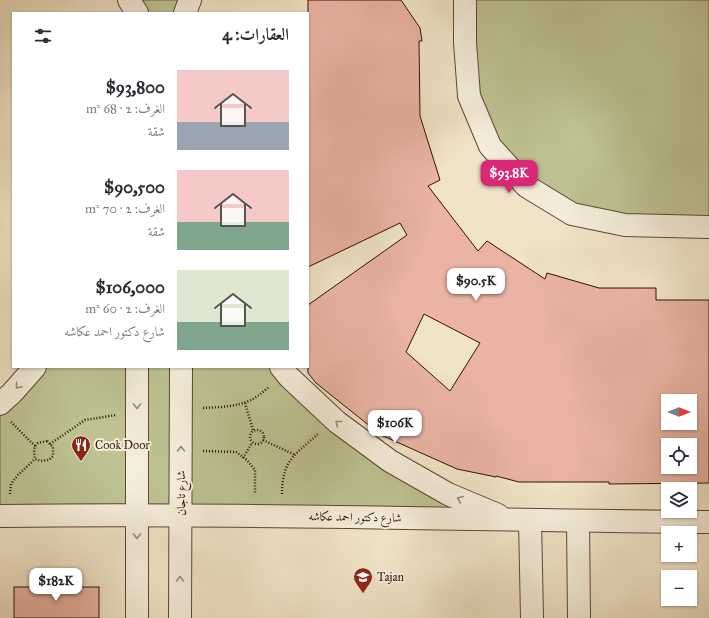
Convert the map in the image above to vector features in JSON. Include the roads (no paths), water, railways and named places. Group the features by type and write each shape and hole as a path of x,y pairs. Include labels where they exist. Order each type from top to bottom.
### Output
{"street":[{"path":"130,0 137,12"},
{"path":"138,12 139,0"},
{"path":"182,0 184,12"},
{"path":"184,12 190,0"},
{"path":"465,0 465,42 469,96 490,146 526,186 572,214 625,225 709,227"},
{"path":"5,413 12,393 34,368"},
{"path":"137,368 137,618"},
{"name":"شارع تاجان","path":"180,618 181,368"},
{"path":"283,370 334,420 390,461 448,494 519,520 532,618"},
{"name":"شارع دكتور احمد عكاشه","path":"4,515 137,514 709,522"},
{"path":"578,521 579,618"}],"place":[{"name":"Cook Door","path":"81,462"},
{"name":"Tajan","path":"363,594"}]}
